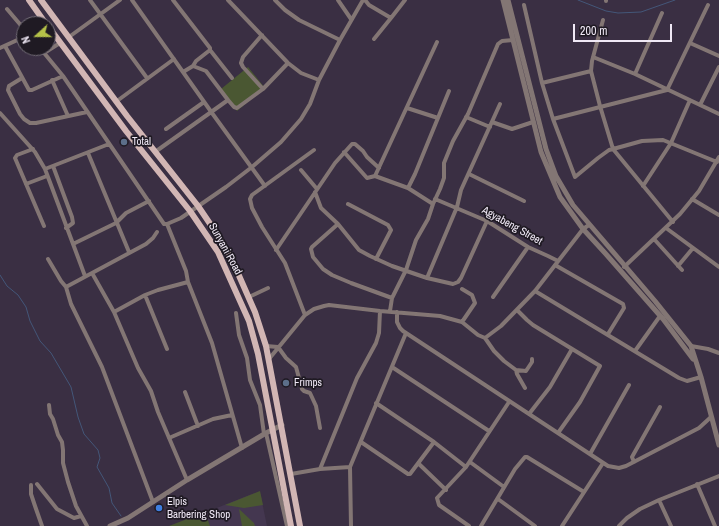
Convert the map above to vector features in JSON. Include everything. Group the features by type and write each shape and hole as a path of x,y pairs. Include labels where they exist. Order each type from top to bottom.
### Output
{"main road":[{"name":"Sunyani Road","path":"29,0 41,16"},
{"path":"41,0 155,152 198,206 233,262 249,297 266,346 300,526"},
{"name":"Sunyani Road","path":"56,37 126,131 190,211 218,252 249,321 258,354 291,526"}],"street":[{"path":"90,0 148,78"},
{"path":"69,37 120,0"},
{"path":"132,0 265,186"},
{"path":"173,0 232,78"},
{"path":"228,0 288,63 301,73 319,80"},
{"path":"275,0 285,10 299,20 340,40"},
{"path":"338,0 351,19"},
{"path":"167,224 181,218 226,187 281,142 301,119 310,104 319,80 351,19 364,0 369,5 391,18"},
{"path":"374,39 405,0"},
{"path":"502,0 541,152 555,187 564,204 583,229 660,316 694,360"},
{"path":"508,0 546,149 553,170 568,198 589,225 655,301 691,346 719,445"},
{"path":"524,5 542,83 553,119 575,177 609,150 642,141 663,140 718,159 692,199 672,222 624,267"},
{"path":"668,90 708,5"},
{"path":"7,9 16,19"},
{"path":"634,74 662,13"},
{"path":"603,20 593,57 591,71 613,149 672,222"},
{"path":"262,35 243,57 242,63 243,67 263,89"},
{"path":"390,311 392,298 406,270 416,240 428,219 444,178 443,167 453,141 466,117 498,44 502,41 513,40"},
{"path":"0,48 16,41"},
{"path":"375,176 437,42"},
{"path":"690,42 719,56"},
{"path":"56,46 60,43"},
{"path":"6,46 22,78 30,90 63,76"},
{"path":"183,72 193,66 196,61 210,50"},
{"path":"46,56 63,76 164,224 167,224 212,343 242,448"},
{"path":"593,57 634,74 719,114"},
{"path":"117,101 174,59"},
{"path":"193,66 206,71 228,100 234,107 237,108 263,89 288,63"},
{"path":"700,105 719,67"},
{"path":"542,83 591,71"},
{"path":"22,78 9,86 8,90 20,114 30,123 87,112"},
{"path":"52,80 68,116"},
{"path":"553,119 668,90"},
{"path":"408,188 449,91"},
{"path":"155,152 212,113 228,100"},
{"path":"644,186 671,143 690,100"},
{"path":"166,130 204,102"},
{"path":"427,278 457,208 462,190 500,104"},
{"path":"407,108 438,118"},
{"path":"0,113 33,149 44,169 85,276"},
{"path":"466,117 512,129 533,122"},
{"path":"44,169 110,144"},
{"path":"276,250 335,163 352,144 355,144 379,168"},
{"path":"33,149 17,155 15,158 44,226"},
{"path":"305,315 285,263 262,227 250,202 251,196 314,150"},
{"path":"344,152 367,178 375,176 393,184 408,188 433,204"},
{"path":"88,153 129,252"},
{"path":"53,166 72,217 73,224 66,228"},
{"path":"301,170 316,191 321,208 338,224 359,250 376,259 427,278 453,284 458,282 487,221"},
{"path":"469,174 524,201"},
{"path":"26,184 47,176"},
{"name":"Agyabeng Street","path":"436,199 487,221 528,247 548,256 556,263 623,304 624,308 608,334"},
{"path":"692,199 719,215"},
{"path":"73,244 116,223 126,212 149,201"},
{"path":"59,207 67,204"},
{"path":"348,204 388,225 391,230 376,259"},
{"path":"338,224 312,247 313,258 323,269 332,275 392,298"},
{"path":"485,338 501,326 535,291 583,229 589,225"},
{"path":"666,228 719,267"},
{"path":"66,288 85,276 146,244 157,232"},
{"path":"654,239 682,270"},
{"path":"493,297 528,247"},
{"path":"678,266 693,248"},
{"path":"48,259 66,288 71,304 102,367 153,502"},
{"path":"92,273 114,312 138,368 151,391 158,412 187,480"},
{"path":"114,312 145,295 188,282"},
{"path":"249,297 268,288"},
{"path":"462,289 472,295 475,303 462,322"},
{"path":"535,291 683,380 687,381 701,377"},
{"path":"145,295 167,349"},
{"path":"269,359 305,315 314,309 329,305 440,316 462,322 478,335 485,338 494,351 516,370 526,371 532,362 532,359"},
{"path":"517,310 533,325 600,366 580,402 558,433"},
{"path":"320,469 357,378 376,343 379,333 380,311"},
{"path":"397,312 397,322 400,328 406,333 608,466 619,468 634,462 699,428 711,417"},
{"path":"236,313 239,335 247,358 250,380 260,405 265,433 287,526"},
{"path":"635,351 660,316"},
{"path":"351,526 350,467 406,333"},
{"path":"266,346 278,348 296,367 302,388 304,391 310,393 316,406 320,428"},
{"path":"691,346 708,349 719,353"},
{"path":"529,414 550,387 572,349"},
{"path":"392,367 489,431"},
{"path":"516,370 526,388"},
{"path":"590,454 629,385"},
{"path":"185,392 198,426"},
{"path":"469,526 439,505 437,498 446,490 470,462 509,402"},
{"path":"376,403 434,442 466,467"},
{"path":"49,405 50,414 54,418 58,435 62,442 63,463 68,482 76,506 87,526"},
{"path":"634,462 632,457 660,407"},
{"path":"169,438 213,419 232,415"},
{"path":"110,526 128,518 187,480 265,433 282,425"},
{"path":"361,442 408,474 412,473 434,442"},
{"path":"481,526 515,469 524,458 527,457 584,492"},
{"path":"470,462 504,487"},
{"path":"562,526 603,463"},
{"path":"419,464 446,490"},
{"path":"291,474 320,469 350,467"},
{"path":"619,526 636,511 719,476"},
{"path":"31,484 31,494 34,506 42,526"},
{"path":"37,484 57,509 76,518 81,516"},
{"path":"698,484 715,526"},
{"path":"498,498 535,526"},
{"path":"659,500 671,526"}],"shaded area":[{"path":"260,492 267,526 171,526 252,494"}],"green space":[{"path":"248,67 265,88 237,111 221,89"},
{"path":"260,491 263,505 244,508 225,505"},
{"path":"239,509 254,523 255,526 242,526"},
{"path":"205,512 210,526 169,526"}],"waterway":[{"path":"578,0 606,11 618,13 641,12 675,0"},
{"path":"0,275 7,286 18,295 26,307 30,321 40,341 51,353 71,387 78,417 84,434 98,450 100,458 97,467 109,488 112,503 121,516"}],"place":[{"name":"Total","path":"124,142"},
{"name":"Frimps","path":"286,383"},
{"name":"Elpis Barbering Shop","path":"159,508"}]}
